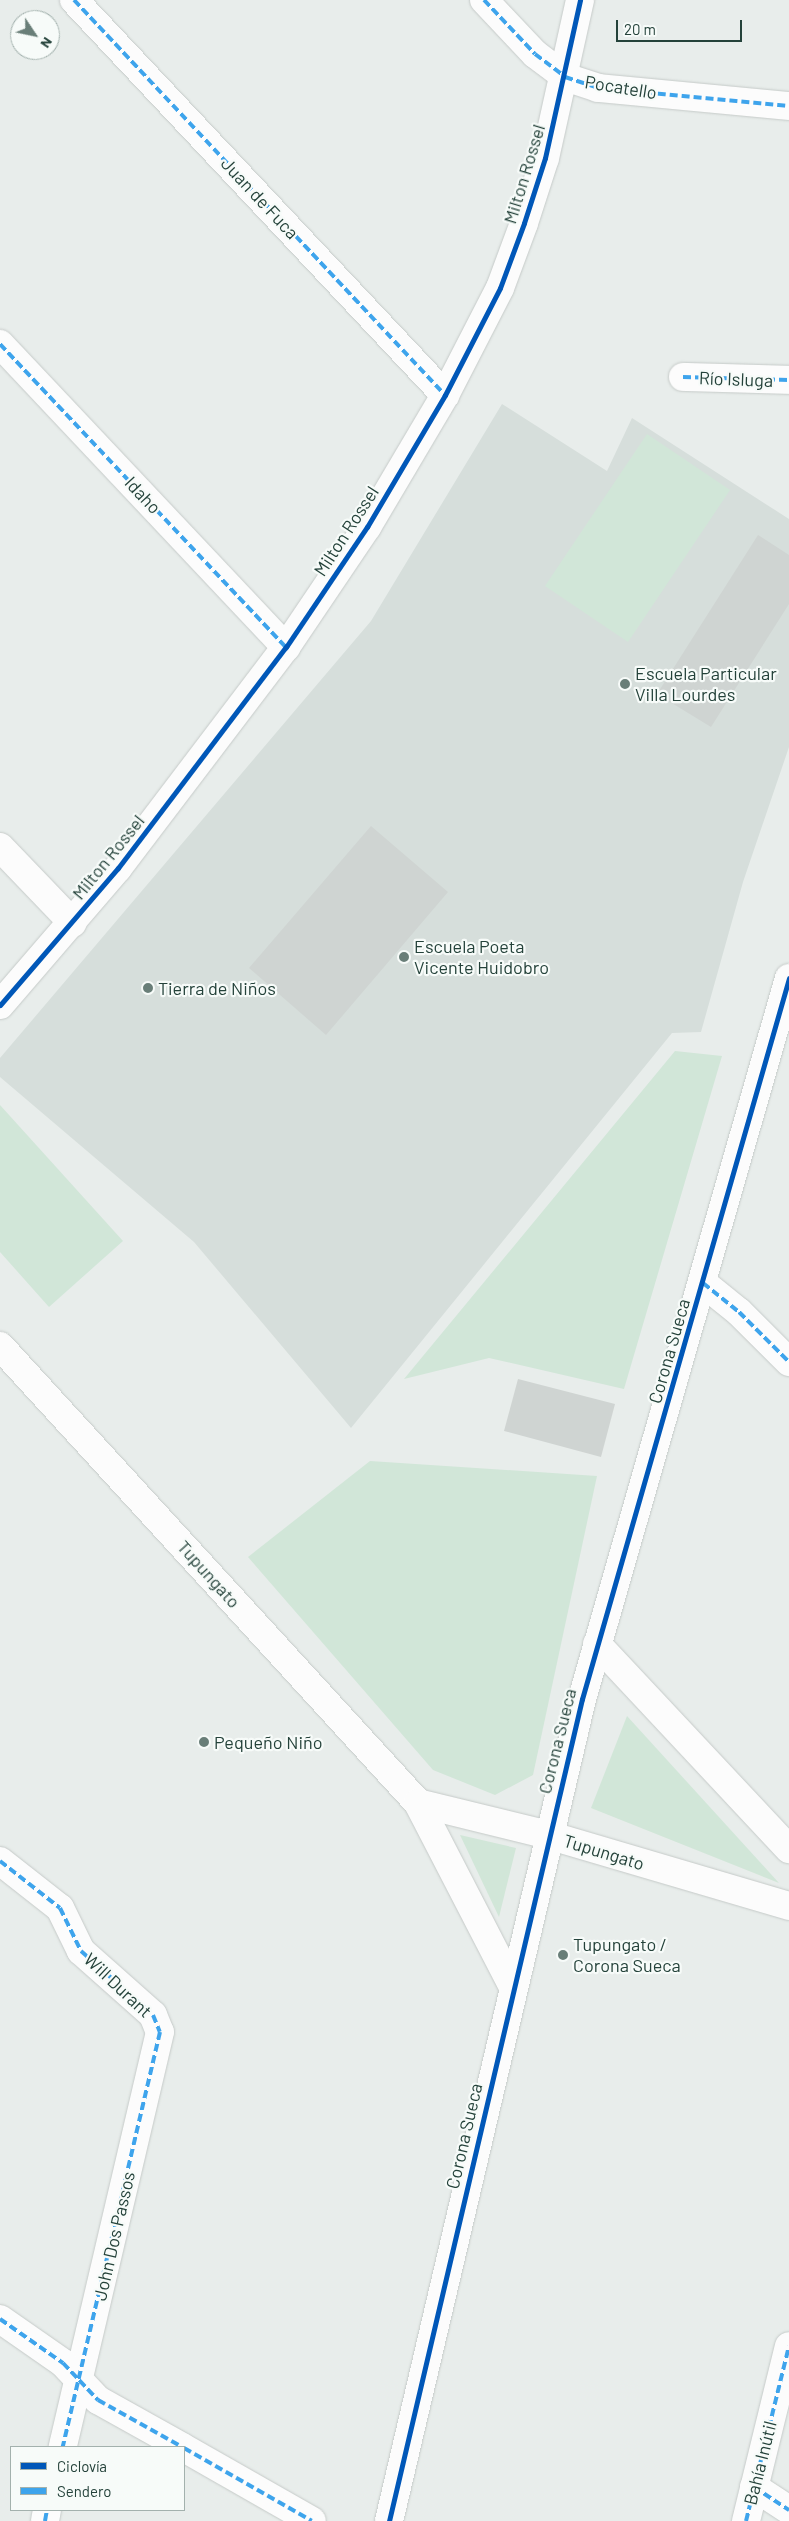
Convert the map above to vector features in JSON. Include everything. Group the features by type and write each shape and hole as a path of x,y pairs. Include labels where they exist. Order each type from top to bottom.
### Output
{"street":[{"name":"Juan de Fuca","path":"74,0 445,395"},
{"name":"Pocatello","path":"484,0 535,54 565,77 598,88 789,106"},
{"name":"Milton Rossel","path":"0,1005 73,922 286,647 367,527 445,395 500,288 524,223 565,77 580,0"},
{"name":"Idaho","path":"0,344 286,647"},
{"name":"Río Isluga","path":"683,377 789,380"},
{"path":"0,847 73,922"},
{"name":"Corona Sueca","path":"390,2521 512,1985 597,1644 703,1283 789,978"},
{"path":"703,1283 739,1312 789,1362"},
{"name":"Tupungato","path":"0,1346 418,1802 512,1985"},
{"path":"597,1644 789,1849"},
{"name":"Tupungato","path":"418,1802 548,1835 789,1906"},
{"name":"Will Durant","path":"0,1861 53,1900 81,1951 146,2008 157,2024"},
{"name":"John Dos Passos","path":"63,2446 160,2041 157,2024"},
{"path":"0,2319 63,2362 79,2382 98,2400 179,2446"},
{"name":"Bahía Inútil","path":"746,2521 789,2346"},
{"path":"185,2449 312,2521"},
{"path":"754,2487 789,2510"}],"shaded area":[{"name":"Escuela Poeta Vicente Huidobro","path":"502,404 607,471 632,418 789,519 789,747 743,882 701,1032 672,1033 351,1428 194,1242 0,1077 0,1058 371,621"}],"green space":[{"path":"647,434 730,490 628,642 545,586"},
{"path":"675,1051 722,1056 624,1389 489,1358 404,1379"},
{"path":"0,1105 123,1241 49,1307 0,1252"},
{"path":"370,1461 597,1476 533,1775 495,1795 433,1770 248,1557"},
{"path":"627,1716 779,1883 591,1808"},
{"path":"460,1835 516,1848 499,1917"}],"building":[{"path":"758,535 789,555 789,604 711,727 657,694"},
{"path":"371,826 448,892 326,1035 249,968"},
{"path":"518,1379 615,1404 601,1457 504,1431"}],"marked path":[{"path":"74,0 445,395"},
{"path":"484,0 535,54 565,77 598,88 789,106"},
{"path":"0,344 286,647"},
{"path":"683,377 789,380"},
{"path":"703,1283 739,1312 789,1362"},
{"path":"0,1861 60,1908 81,1951 153,2015 160,2032 63,2446"},
{"path":"0,2319 63,2363 98,2400 180,2446"},
{"path":"746,2521 789,2346"},
{"path":"185,2449 312,2521"},
{"path":"754,2487 789,2510"},
{"path":"45,2521 47,2511"}],"cycle path":[{"path":"0,1005 118,868 286,647 367,527 445,395 500,288 524,223 545,158 580,0"},
{"path":"389,2521 582,1699 789,978"}],"place":[{"name":"Escuela Particular Villa Lourdes","path":"625,684"},
{"name":"Escuela Poeta Vicente Huidobro","path":"404,957"},
{"name":"Tierra de Niños","path":"148,988"},
{"name":"Pequeño Niño","path":"204,1742"},
{"name":"Tupungato / Corona Sueca","path":"563,1955"}]}
